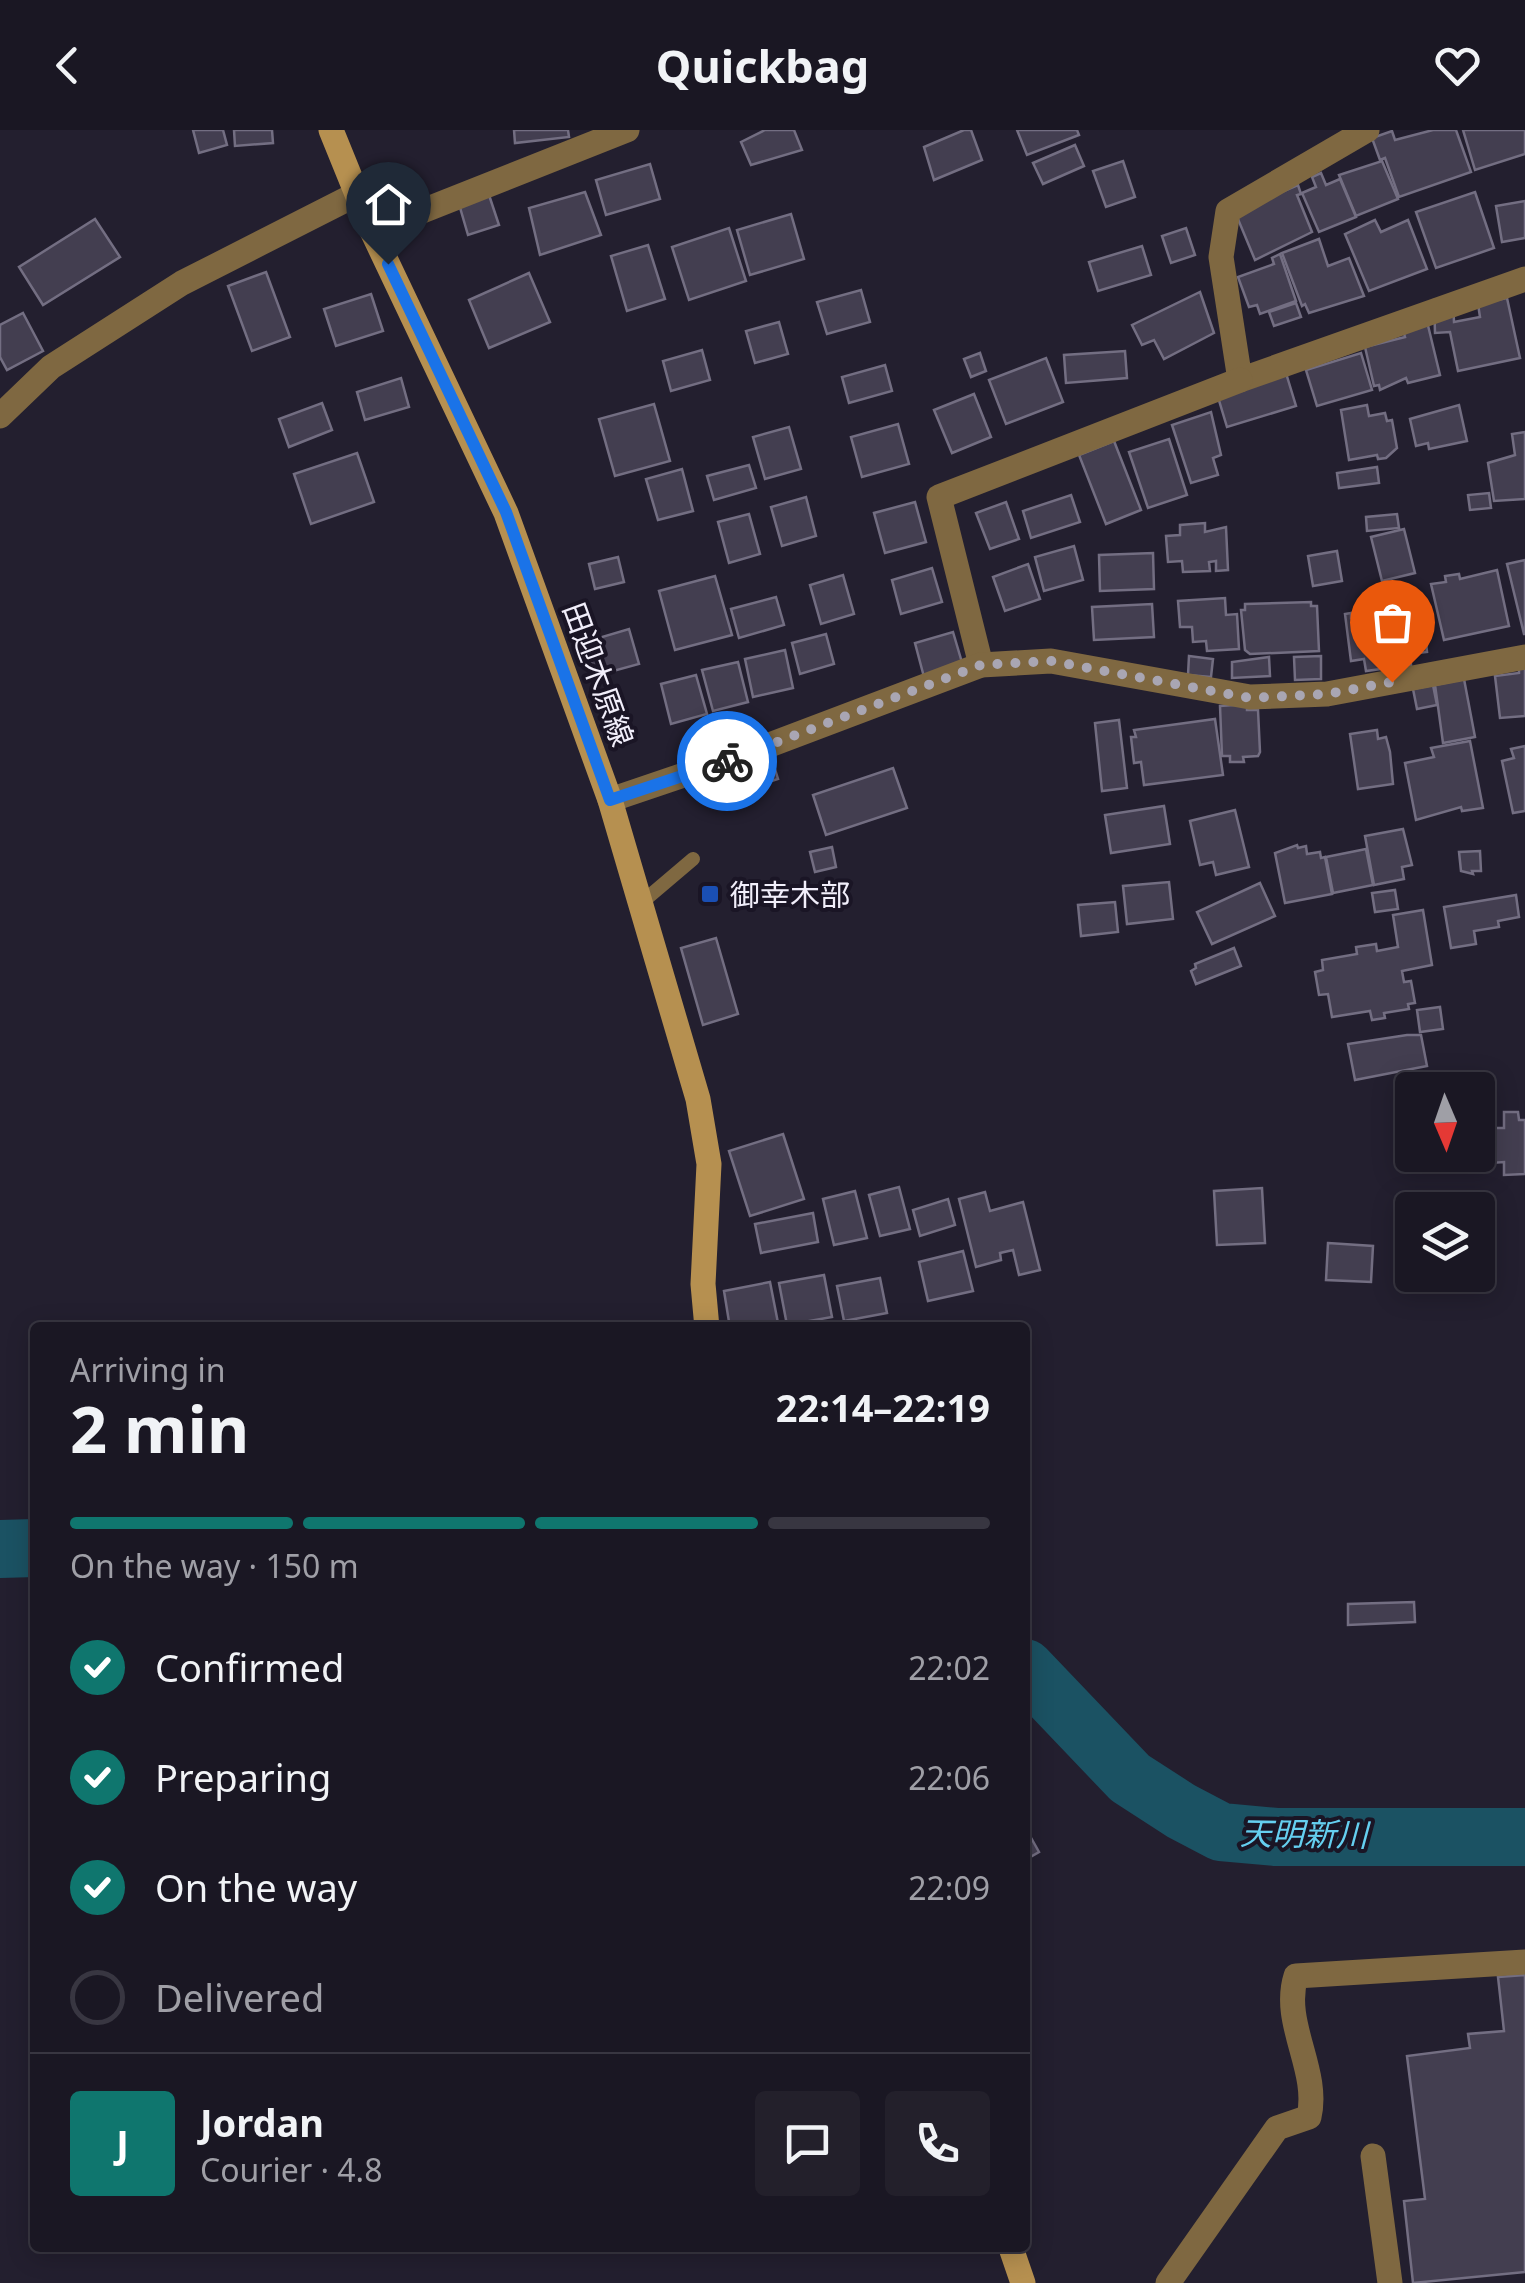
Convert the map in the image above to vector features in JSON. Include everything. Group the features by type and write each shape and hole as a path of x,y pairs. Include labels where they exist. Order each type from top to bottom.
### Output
{"main road":[{"name":"田迎木原線","path":"331,130 372,231 506,512 610,800 698,1099 709,1164 703,1284 706,1322"},
{"path":"1012,2252 1023,2283"}],"street":[{"path":"372,231 627,130"},
{"path":"1240,380 1222,257 1228,211 1367,130"},
{"path":"0,416 51,366 182,283 356,194"},
{"path":"981,665 939,497 1240,380 1525,280"},
{"path":"610,800 746,754 981,665 1051,661 1250,698 1327,694 1525,657"},
{"path":"1168,2283 1276,2128 1309,2117 1313,2099 1290,1994 1296,1976 1525,1962"},
{"path":"1373,2156 1390,2283"}],"lane":[{"path":"640,904 693,859"}],"building":[{"path":"193,130 223,130 227,145 199,153"},
{"path":"234,130 272,130 273,143 235,146"},
{"path":"514,130 568,130 569,137 515,143"},
{"path":"765,130 794,130 802,150 751,165 741,142"},
{"path":"971,130 982,160 934,180 924,147"},
{"path":"1017,130 1077,130 1079,135 1027,155"},
{"path":"1433,130 1456,130 1471,172 1399,197 1385,158 1380,160 1372,138 1392,131 1395,140"},
{"path":"1463,130 1525,130 1525,154 1475,170"},
{"path":"1075,145 1084,166 1043,184 1033,163"},
{"path":"1123,161 1135,197 1106,207 1093,171"},
{"path":"1382,161 1398,199 1356,216 1339,175"},
{"path":"650,164 660,199 606,215 596,180"},
{"path":"1321,173 1326,185 1340,179 1356,217 1319,232 1302,193 1316,187 1312,177"},
{"path":"1298,185 1301,194 1297,195 1312,232 1255,260 1235,212"},
{"path":"585,192 601,235 540,255 529,208"},
{"path":"1475,192 1494,248 1436,268 1416,212"},
{"path":"489,195 499,225 468,235 459,204"},
{"path":"1525,201 1525,238 1502,242 1496,206"},
{"path":"791,214 804,259 750,275 737,230"},
{"path":"95,219 120,257 43,305 19,267"},
{"path":"1375,220 1381,232 1408,220 1427,269 1369,291 1345,234"},
{"path":"729,228 746,281 689,300 672,247"},
{"path":"1186,228 1195,255 1171,263 1162,236"},
{"path":"1319,239 1328,266 1349,258 1364,296 1309,313 1305,304 1302,306 1282,253"},
{"path":"648,245 665,299 627,311 611,256"},
{"path":"1142,246 1151,275 1098,291 1089,262"},
{"path":"1280,254 1296,301 1260,314 1257,305 1249,307 1238,277 1274,264 1272,258"},
{"path":"266,272 290,337 252,351 228,286"},
{"path":"529,273 550,322 489,348 469,300"},
{"path":"861,290 870,322 827,334 817,302"},
{"path":"1200,292 1214,333 1164,359 1154,340 1142,345 1132,325"},
{"path":"371,294 383,331 336,346 324,309"},
{"path":"1507,298 1520,358 1458,371 1450,332 1435,333 1434,300 1453,300 1454,322 1480,317 1478,304"},
{"path":"1296,303 1301,317 1274,326 1269,312"},
{"path":"1424,309 1440,375 1408,383 1406,378 1380,390 1379,385 1374,386 1365,347 1405,337 1399,315"},
{"path":"23,313 43,351 7,370 0,357 0,325"},
{"path":"779,322 788,354 755,363 746,331"},
{"path":"702,350 710,380 671,391 663,361"},
{"path":"1125,351 1127,378 1066,383 1064,355"},
{"path":"980,353 986,371 971,377 964,359"},
{"path":"1361,353 1372,390 1317,406 1306,370"},
{"path":"1046,358 1063,402 1006,424 989,380"},
{"path":"1282,360 1296,406 1227,427 1218,397"},
{"path":"885,365 892,391 849,403 842,377"},
{"path":"401,378 409,407 365,420 357,392"},
{"path":"974,394 991,437 952,453 934,410"},
{"path":"322,403 332,430 289,447 279,419"},
{"path":"654,404 670,461 615,476 599,419"},
{"path":"1367,405 1369,416 1385,413 1387,421 1392,420 1397,448 1386,458 1378,459 1377,455 1349,460 1341,410"},
{"path":"1459,405 1467,441 1429,449 1428,443 1416,446 1410,419"},
{"path":"1211,412 1221,455 1213,458 1218,475 1191,483 1172,425"},
{"path":"898,424 909,464 862,477 851,437"},
{"path":"789,427 801,469 765,479 753,437"},
{"path":"1525,432 1525,499 1494,501 1488,463 1515,455 1512,434"},
{"path":"1169,439 1187,495 1148,508 1129,452"},
{"path":"1114,441 1141,510 1106,524 1079,455"},
{"path":"357,453 374,502 311,524 294,474"},
{"path":"749,465 756,488 714,500 707,476"},
{"path":"1377,467 1379,483 1339,488 1337,473"},
{"path":"682,469 693,511 658,520 646,479"},
{"path":"1489,493 1491,508 1470,510 1468,495"},
{"path":"1071,495 1080,522 1031,538 1023,511"},
{"path":"806,497 816,536 782,546 771,507"},
{"path":"915,502 926,542 885,553 874,513"},
{"path":"1006,502 1019,539 990,549 976,513"},
{"path":"749,514 760,554 729,563 718,522"},
{"path":"1397,514 1399,528 1367,531 1366,517"},
{"path":"1205,523 1205,532 1226,527 1228,570 1216,571 1216,561 1209,562 1210,571 1183,572 1182,561 1168,562 1166,536 1180,535 1180,525"},
{"path":"1404,529 1415,573 1382,581 1371,537"},
{"path":"1074,546 1083,580 1044,591 1035,557"},
{"path":"1337,551 1342,581 1313,586 1308,556"},
{"path":"1153,553 1154,589 1100,591 1099,555"},
{"path":"618,557 624,582 595,589 589,564"},
{"path":"1525,560 1525,634 1524,634 1507,564"},
{"path":"1028,564 1040,599 1005,611 993,577"},
{"path":"932,568 942,602 901,614 892,580"},
{"path":"1497,570 1509,626 1444,640 1431,584 1446,582 1445,576 1459,574 1460,579"},
{"path":"843,575 854,614 821,624 810,585"},
{"path":"715,576 732,635 675,650 659,591"},
{"path":"776,597 784,625 739,638 731,609"},
{"path":"1225,598 1226,615 1237,614 1239,649 1207,651 1206,641 1193,642 1192,627 1180,627 1178,601"},
{"path":"1311,602 1311,606 1317,606 1319,651 1250,654 1245,650 1241,610 1245,610 1245,604"},
{"path":"1408,603 1408,607 1422,605 1427,652 1410,654 1411,665 1366,671 1364,659 1351,661 1345,614 1351,613 1351,618 1374,615 1374,611 1391,609 1391,604"},
{"path":"1152,604 1154,637 1094,640 1092,607"},
{"path":"629,629 639,664 595,676 585,642"},
{"path":"953,632 963,666 924,677 915,643"},
{"path":"826,634 834,664 800,674 792,643"},
{"path":"785,650 793,688 753,697 745,659"},
{"path":"1189,656 1213,659 1211,677 1188,675"},
{"path":"1321,656 1321,679 1295,680 1294,657"},
{"path":"1269,657 1270,676 1232,678 1232,662"},
{"path":"738,662 748,702 713,711 702,670"},
{"path":"1525,668 1525,716 1500,718 1495,676 1519,673 1519,669"},
{"path":"696,675 707,714 671,724 661,684"},
{"path":"1464,679 1475,737 1443,743 1435,685"},
{"path":"1433,685 1437,705 1417,709 1413,689"},
{"path":"1247,704 1247,710 1258,710 1260,752 1258,756 1243,757 1244,762 1230,762 1230,756 1222,756 1220,706"},
{"path":"1215,719 1223,775 1144,785 1141,762 1134,763 1134,730"},
{"path":"1119,720 1127,788 1102,791 1095,723"},
{"path":"1377,730 1378,739 1386,737 1393,784 1358,789 1350,734"},
{"path":"1470,741 1483,808 1462,811 1461,807 1416,820 1405,763 1434,757 1431,748"},
{"path":"1525,746 1525,811 1513,813 1502,761 1514,758 1511,749"},
{"path":"774,766 778,779 756,786 751,773"},
{"path":"893,768 907,808 826,835 813,795"},
{"path":"1164,806 1170,844 1111,853 1105,815"},
{"path":"1235,810 1249,867 1216,875 1213,862 1200,865 1190,821"},
{"path":"1403,829 1412,865 1402,867 1404,879 1374,885 1365,836"},
{"path":"1306,846 1307,854 1320,852 1321,858 1325,857 1332,894 1285,903 1275,853"},
{"path":"832,847 836,867 815,872 810,852"},
{"path":"1366,849 1373,885 1333,893 1326,857"},
{"path":"1480,851 1481,871 1461,871 1459,852"},
{"path":"1169,882 1173,919 1127,924 1123,886"},
{"path":"1260,883 1275,916 1212,944 1197,912"},
{"path":"1395,890 1398,909 1375,912 1372,893"},
{"path":"1516,895 1519,917 1498,921 1499,927 1474,931 1476,944 1451,948 1444,907"},
{"path":"1115,902 1118,932 1081,936 1078,905"},
{"path":"1423,910 1432,965 1402,971 1404,982 1411,981 1415,1003 1408,1004 1409,1009 1384,1013 1385,1018 1372,1020 1370,1011 1332,1017 1328,994 1319,995 1315,972 1323,970 1322,960 1357,954 1356,947 1376,944 1377,951 1398,947 1393,915"},
{"path":"716,938 738,1014 703,1025 681,948"},
{"path":"1234,948 1241,966 1196,984 1191,971 1195,964"},
{"path":"1440,1007 1443,1029 1420,1032 1417,1010"},
{"path":"1421,1035 1427,1066 1355,1080 1348,1044"},
{"path":"1504,1112 1518,1112 1519,1120 1525,1120 1525,1174 1504,1175 1504,1162 1495,1163 1495,1128 1504,1128"},
{"path":"783,1134 804,1199 750,1216 729,1151"},
{"path":"899,1187 910,1229 880,1236 869,1195"},
{"path":"1262,1188 1265,1243 1217,1245 1214,1191"},
{"path":"855,1191 867,1238 834,1245 823,1199"},
{"path":"985,1192 990,1211 1023,1202 1040,1270 1019,1275 1013,1250 1000,1253 1001,1260 976,1267 959,1199"},
{"path":"948,1199 955,1225 920,1236 913,1210"},
{"path":"813,1213 818,1242 761,1253 755,1224"},
{"path":"1328,1243 1373,1246 1371,1282 1326,1280"},
{"path":"963,1251 973,1291 928,1301 919,1262"},
{"path":"824,1275 832,1317 786,1322 779,1283"},
{"path":"880,1278 887,1313 844,1321 837,1286"},
{"path":"770,1282 778,1322 729,1322 724,1291"},
{"path":"1414,1602 1415,1622 1348,1625 1348,1604"},
{"path":"1030,1836 1039,1852 1030,1857"},
{"path":"1525,1975 1525,2272 1413,2283 1404,2201 1425,2199 1407,2056 1470,2048 1468,2034 1504,2031 1498,1977"}],"waterway":[{"name":"天明新川","path":"0,1549 30,1548"},
{"name":"天明新川","path":"1030,1673 1130,1778 1221,1832 1276,1837 1525,1837"}],"way so far":[{"path":"727,761 981,665 1051,661 1250,698 1327,694 1392,682"}],"place":[{"name":"御幸木部","path":"710,894"}],"route":[{"path":"388,264 506,512 610,800 727,761"}]}
